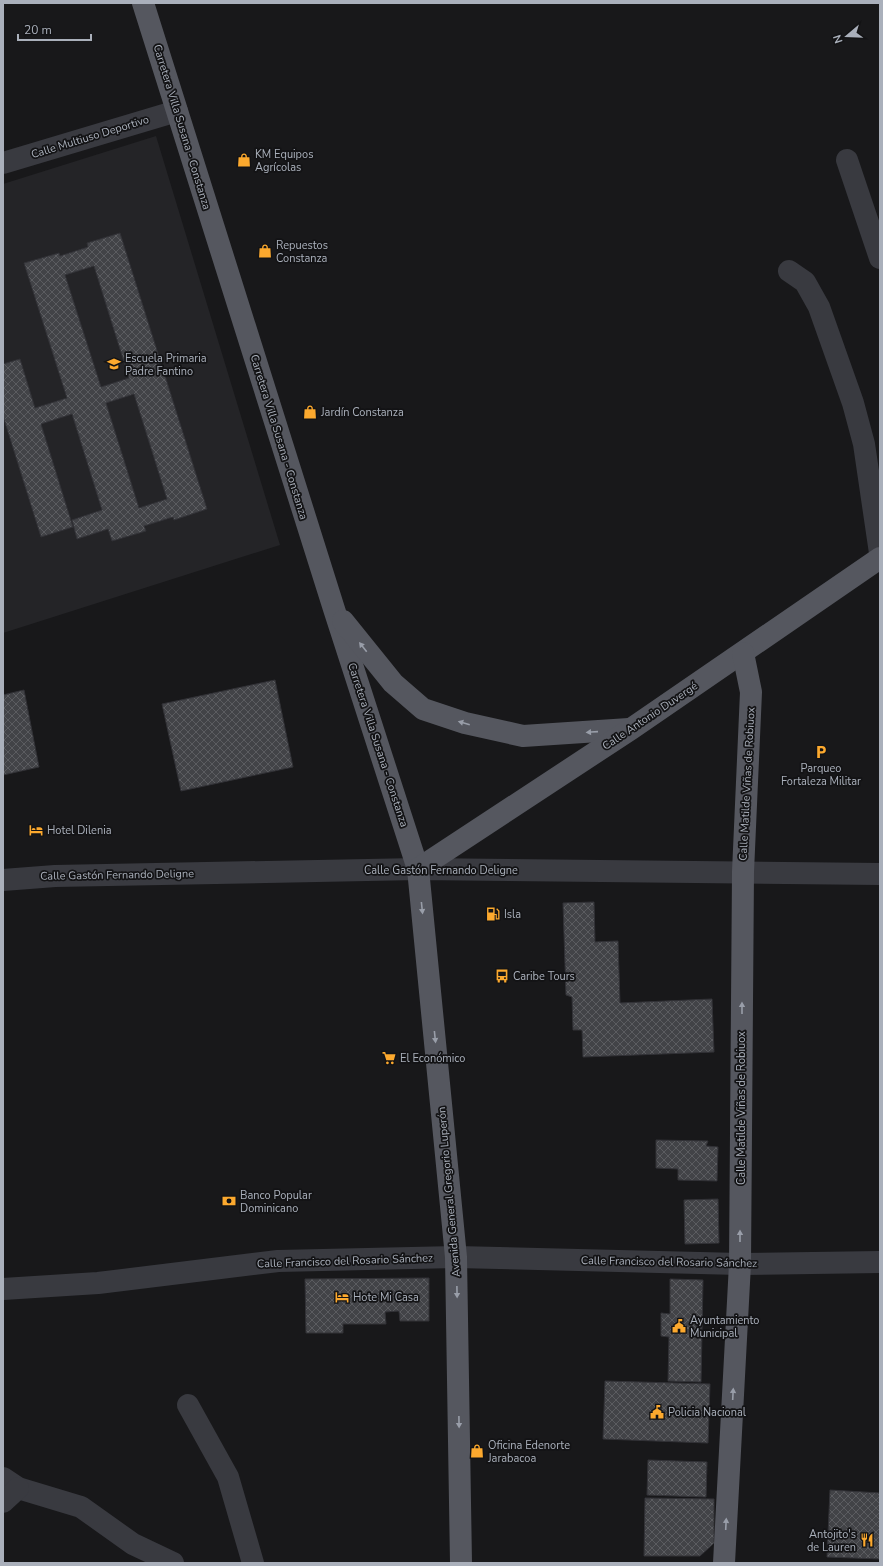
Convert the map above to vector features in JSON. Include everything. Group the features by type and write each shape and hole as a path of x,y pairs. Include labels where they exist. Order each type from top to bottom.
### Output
{"main road":[{"name":"Carretera Villa Susana - Constanza","path":"143,3 334,609 418,869"},
{"name":"Calle Antonio Duvergé","path":"418,869 631,729 880,558"},
{"path":"334,609 393,683 423,709 464,723 523,736 631,729"},
{"name":"Calle Matilde Viñas de Robiuox","path":"724,1563 740,1264 743,872 751,692 743,653"},
{"name":"Avenida General Gregorio Luperón","path":"418,869 456,1257 461,1563"}],"street":[{"name":"Calle Multiuso Deportivo","path":"3,164 177,111"},
{"path":"847,160 880,258"},
{"path":"789,271 805,282 819,307 853,403 864,444 880,552"},
{"name":"Calle Gastón Fernando Deligne","path":"3,880 55,876 418,869 880,874"},
{"name":"Calle Francisco del Rosario Sánchez","path":"3,1289 98,1283 278,1261 456,1257 740,1264 880,1262"},
{"path":"188,1405 228,1477 253,1563"},
{"path":"8,1489 81,1507 133,1544 173,1563"}],"shaded area":[{"name":"Escuela Primaria Padre Fantino","path":"156,136 280,545 3,633 3,184"}],"building":[{"path":"120,233 207,509 174,520 173,517 144,526 146,531 112,541 108,529 77,539 72,520 102,510 72,414 41,424 73,527 41,537 3,416 3,364 20,359 35,408 67,398 24,263 59,253 60,256 88,247 87,243","holes":["94,266 129,378 101,387 65,275","134,394 167,499 139,508 106,403"]},
{"path":"275,680 293,767 181,791 162,704"},
{"path":"24,690 39,767 3,775 3,695"},
{"path":"594,902 595,942 618,941 620,1003 712,999 714,1052 583,1057 582,1030 573,1030 572,997 566,995 563,903"},
{"path":"656,1140 708,1141 706,1146 718,1147 717,1181 678,1180 678,1169 656,1168"},
{"path":"718,1199 719,1243 685,1244 684,1200"},
{"path":"429,1278 429,1321 400,1321 399,1311 385,1312 386,1324 343,1324 343,1333 306,1333 305,1279"},
{"name":"Ayuntamiento Municipal","path":"670,1279 703,1280 701,1382 668,1381 669,1337 661,1336 661,1313 670,1314"},
{"name":"Policia Nacional","path":"605,1381 710,1384 708,1443 603,1439"},
{"path":"648,1460 707,1462 706,1497 647,1495"},
{"path":"830,1490 880,1493 880,1559 827,1557"},
{"path":"645,1498 714,1499 714,1543 700,1556 644,1556"}],"place":[{"name":"KM Equipos Agrícolas","path":"244,160"},
{"name":"Repuestos Constanza","path":"265,251"},
{"name":"Escuela Primaria Padre Fantino","path":"114,364"},
{"name":"Jardín Constanza","path":"310,412"},
{"name":"Parqueo Fortaleza Militar","path":"821,752"},
{"name":"Hotel Dilenia","path":"36,830"},
{"name":"Isla","path":"493,914"},
{"name":"Caribe Tours","path":"502,976"},
{"name":"El Económico","path":"389,1058"},
{"name":"Banco Popular Dominicano","path":"229,1201"},
{"name":"Hote Mi Casa","path":"342,1297"},
{"name":"Ayuntamiento Municipal","path":"679,1326"},
{"name":"Policia Nacional","path":"657,1412"},
{"name":"Oficina Edenorte Jarabacoa","path":"477,1451"},
{"name":"Antojito's de Lauren","path":"867,1540"}]}
